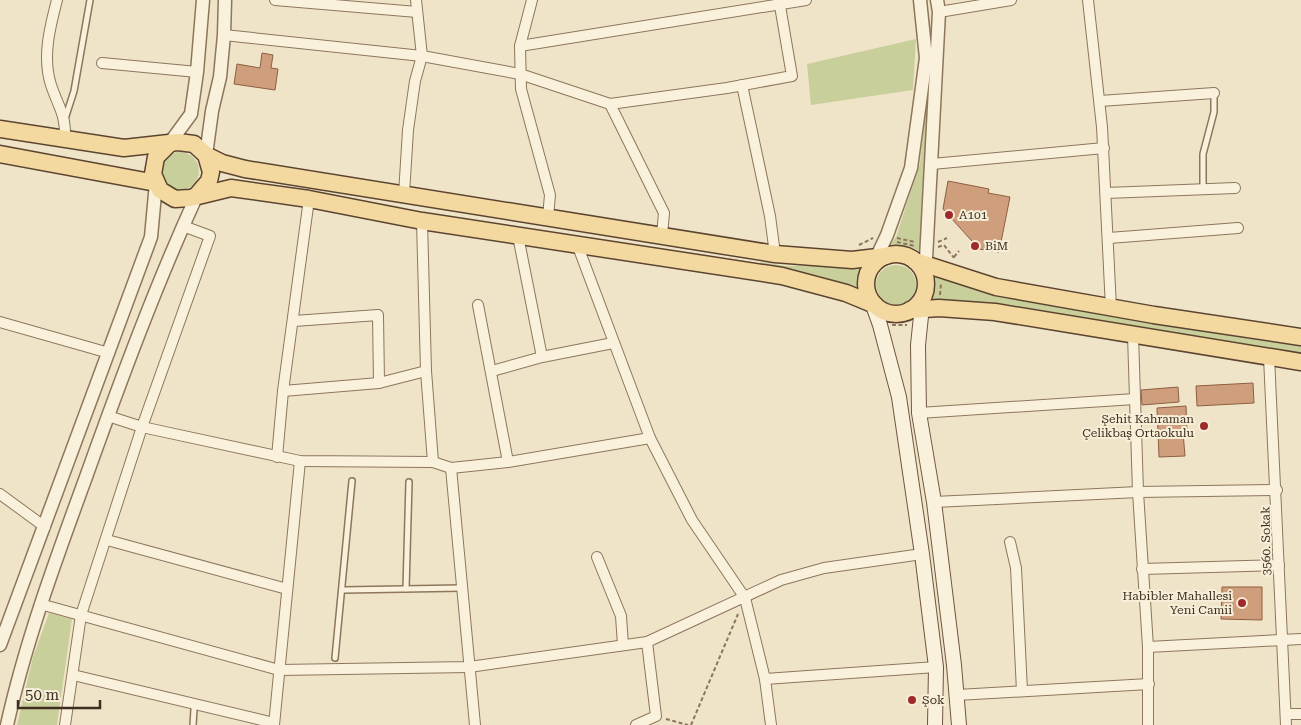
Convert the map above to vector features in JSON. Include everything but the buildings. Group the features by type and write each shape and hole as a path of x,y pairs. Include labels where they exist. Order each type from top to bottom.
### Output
{"main road":[{"path":"0,129 124,148 187,142 194,144 206,155 222,163 245,169 775,254 878,261 896,254 922,268 996,287 1111,308 1301,338"},
{"path":"169,144 161,150 153,165 156,183 160,190 175,199 190,198 231,188 309,199 422,221 782,276 846,293 872,302 892,314 919,305 995,312 1301,362"},
{"path":"0,154 156,183"},
{"path":"197,196 204,190 211,172 206,155"},
{"path":"878,261 867,283 899,397 936,667 935,725"},
{"path":"922,268 918,345 919,413 934,502 959,725"}],"street":[{"path":"57,0 46,50 51,86 65,119 65,140"},
{"path":"169,144 191,114 197,72 203,0"},
{"path":"206,155 212,111 220,77 225,0"},
{"path":"274,0 418,12"},
{"path":"404,194 408,130 415,81 422,56 416,0"},
{"path":"532,0 520,46 521,89 550,196 548,217"},
{"path":"520,46 780,2 806,0"},
{"path":"878,261 911,168 926,58 920,0"},
{"path":"922,268 928,246 938,6 1011,0"},
{"path":"1088,0 1104,148 1111,308"},
{"path":"224,35 422,56 520,74 610,104 792,76 780,2"},
{"path":"102,63 197,72"},
{"path":"742,85 770,216 775,254"},
{"path":"1100,101 1214,93"},
{"path":"610,104 664,213 662,235"},
{"path":"932,164 1104,148"},
{"path":"0,645 151,237 156,183"},
{"path":"1106,193 1235,188"},
{"path":"6,725 16,682 40,604 108,416 167,262 197,196"},
{"path":"277,457 283,391 294,321 309,199"},
{"path":"422,221 426,371 433,462"},
{"path":"65,725 82,615 142,427 210,236 183,226"},
{"path":"1109,238 1238,228"},
{"path":"518,236 542,357"},
{"path":"577,244 650,438 692,520 745,598 765,678 771,725"},
{"path":"478,305 508,462"},
{"path":"294,321 378,315 379,383"},
{"path":"0,322 109,353"},
{"path":"1133,335 1138,492 1148,647 1148,725"},
{"path":"492,371 542,357 613,343"},
{"name":"3560. Sokak","path":"1269,357 1277,490 1281,640 1286,725"},
{"path":"283,391 379,383 426,371"},
{"path":"919,413 1135,399"},
{"path":"108,416 142,427 300,461 433,462 451,468 508,462 650,438"},
{"path":"73,675 274,724 300,461"},
{"path":"451,468 474,725"},
{"path":"934,502 1138,492 1277,490"},
{"path":"0,494 44,527"},
{"path":"107,540 287,589"},
{"path":"1010,542 1016,568 1022,691"},
{"path":"40,604 279,670 469,667 647,642 781,580 824,568 922,554"},
{"path":"597,557 621,616 623,645"},
{"path":"1142,569 1279,565"},
{"path":"1148,647 1301,639"},
{"path":"636,725 656,716 647,642"},
{"path":"765,678 936,667"},
{"path":"957,694 1149,684"},
{"path":"1286,714 1301,714"}],"lane":[{"path":"65,119 74,91 90,0"},
{"path":"1203,189 1203,154 1214,112 1214,93"},
{"path":"335,658 352,481"},
{"path":"406,589 409,482"},
{"path":"343,590 462,588"},
{"path":"193,725 194,709"}],"path":[{"path":"887,235 928,246 947,238"},
{"path":"880,325 920,326"},
{"path":"656,716 689,725 745,598"}],"green space":[{"path":"916,39 913,90 811,105 807,64"},
{"path":"931,60 921,251 891,244 896,237 920,163"},
{"path":"180,152 187,153 193,158 198,164 198,178 193,184 187,189 180,190 173,189 167,184 162,178 161,171 162,164 167,158 173,153"},
{"path":"760,262 786,266 864,265 859,278 860,291 759,267"},
{"path":"896,265 910,271 916,285 910,299 896,305 882,299 876,285 882,271"},
{"path":"935,275 1301,344 1301,355 930,302 934,289"},
{"path":"49,613 72,619 57,725 17,725 33,657"}],"place":[{"name":"A101","path":"949,215"},
{"name":"BiM","path":"975,246"},
{"name":"Şehit Kahraman Çelikbaş Ortaokulu","path":"1204,426"},
{"name":"Habibler Mahallesi Yeni Camii","path":"1242,603"},
{"name":"Şok","path":"912,700"}]}
